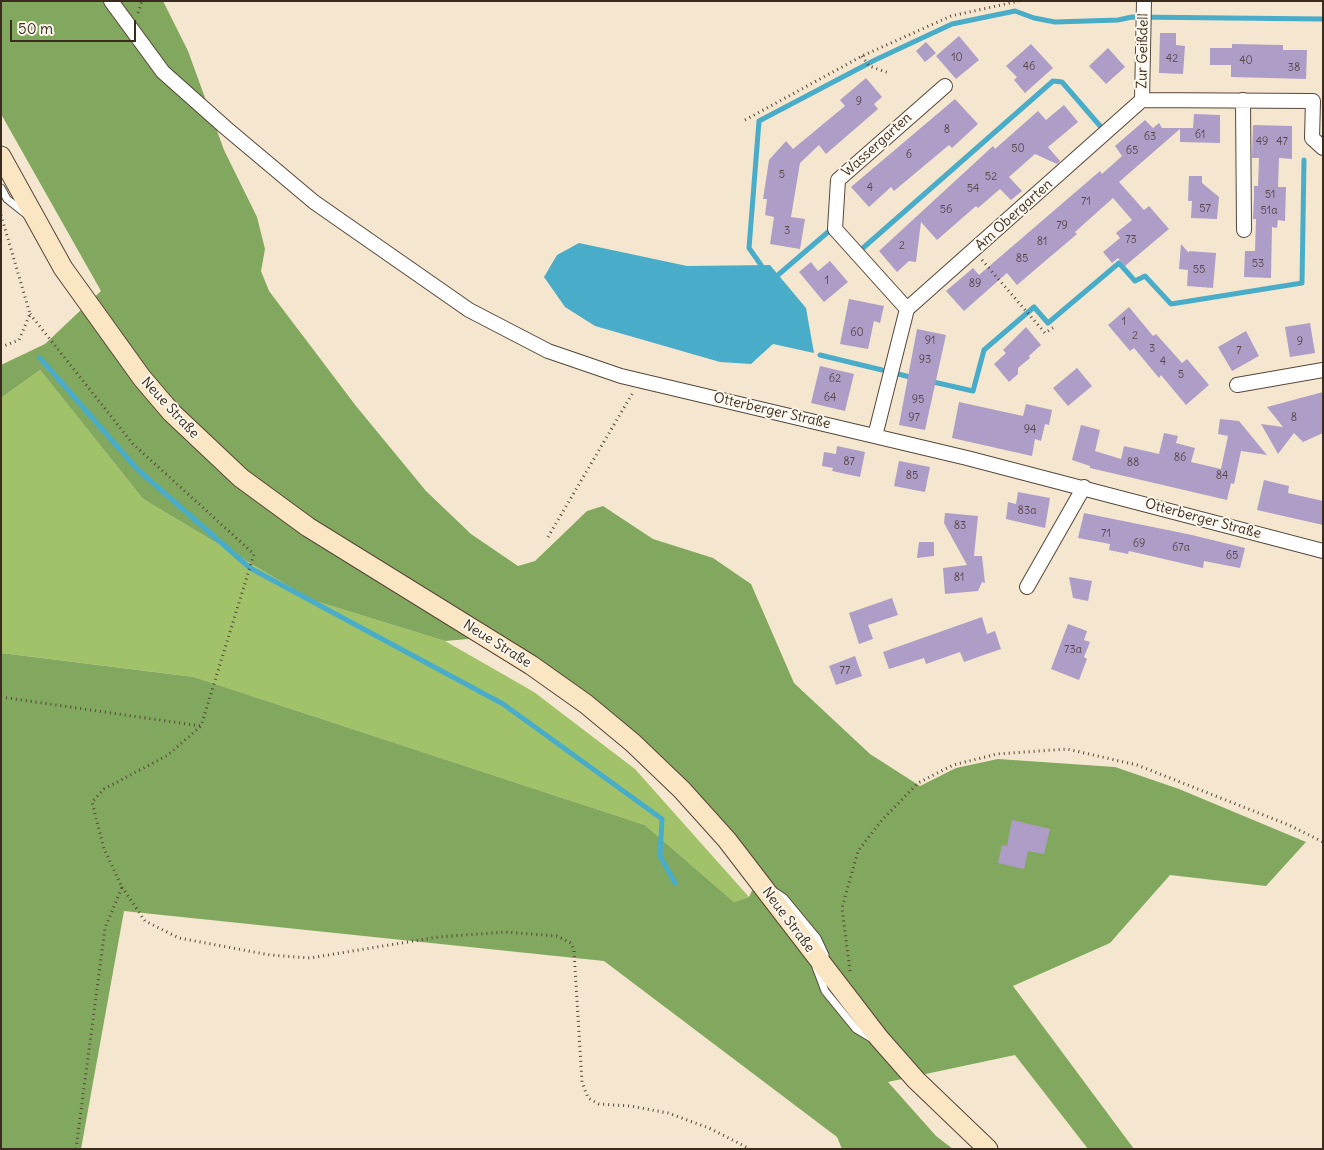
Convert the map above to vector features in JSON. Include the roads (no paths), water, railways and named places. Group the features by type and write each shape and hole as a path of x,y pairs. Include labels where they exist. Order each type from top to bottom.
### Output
{"main road":[{"name":"Neue Straße","path":"1,156 63,268 142,378 171,412 241,478 308,526 531,665 586,704 633,743 682,790 727,840 806,943 845,984 889,1050 916,1080 988,1149"}],"street":[{"name":"Otterberger Straße","path":"112,1 163,72 314,202 469,310 548,352 640,380 1084,488 1323,550"},
{"name":"Zur Geißdell","path":"1142,100 1144,2"},
{"name":"Wassergarten","path":"907,309 835,229 838,180 945,86"},
{"path":"1142,100 1318,101 1312,138 1323,148"},
{"name":"Am Obergarten","path":"907,309 1142,100"},
{"path":"1243,100 1244,230"},
{"path":"875,436 907,309"},
{"path":"1237,386 1323,370"},
{"path":"1027,587 1084,488"}],"lane":[{"path":"1,188 7,199 39,225"},
{"path":"759,882 784,898 817,938 845,984"},
{"path":"806,943 826,991 856,1029 889,1050"}],"water":[{"path":"579,243 687,266 770,265 806,308 814,353 773,344 751,364 720,362 595,326 565,307 544,277 557,255"}],"waterway":[{"path":"761,265 749,248 759,121 875,60 952,24 1015,11 1034,18 1055,22 1118,20 1132,17 1323,19"},
{"path":"863,248 1053,81 1062,82 1101,127"},
{"path":"929,381 973,391 984,350 1034,307 1048,323 1119,263 1135,281 1145,276 1171,304 1302,283 1304,160"},
{"path":"778,275 828,232"},
{"path":"820,355 882,370"},
{"path":"40,358 137,469 250,568 503,704 662,819 660,856 675,883"},
{"path":"898,374 914,378"}]}
